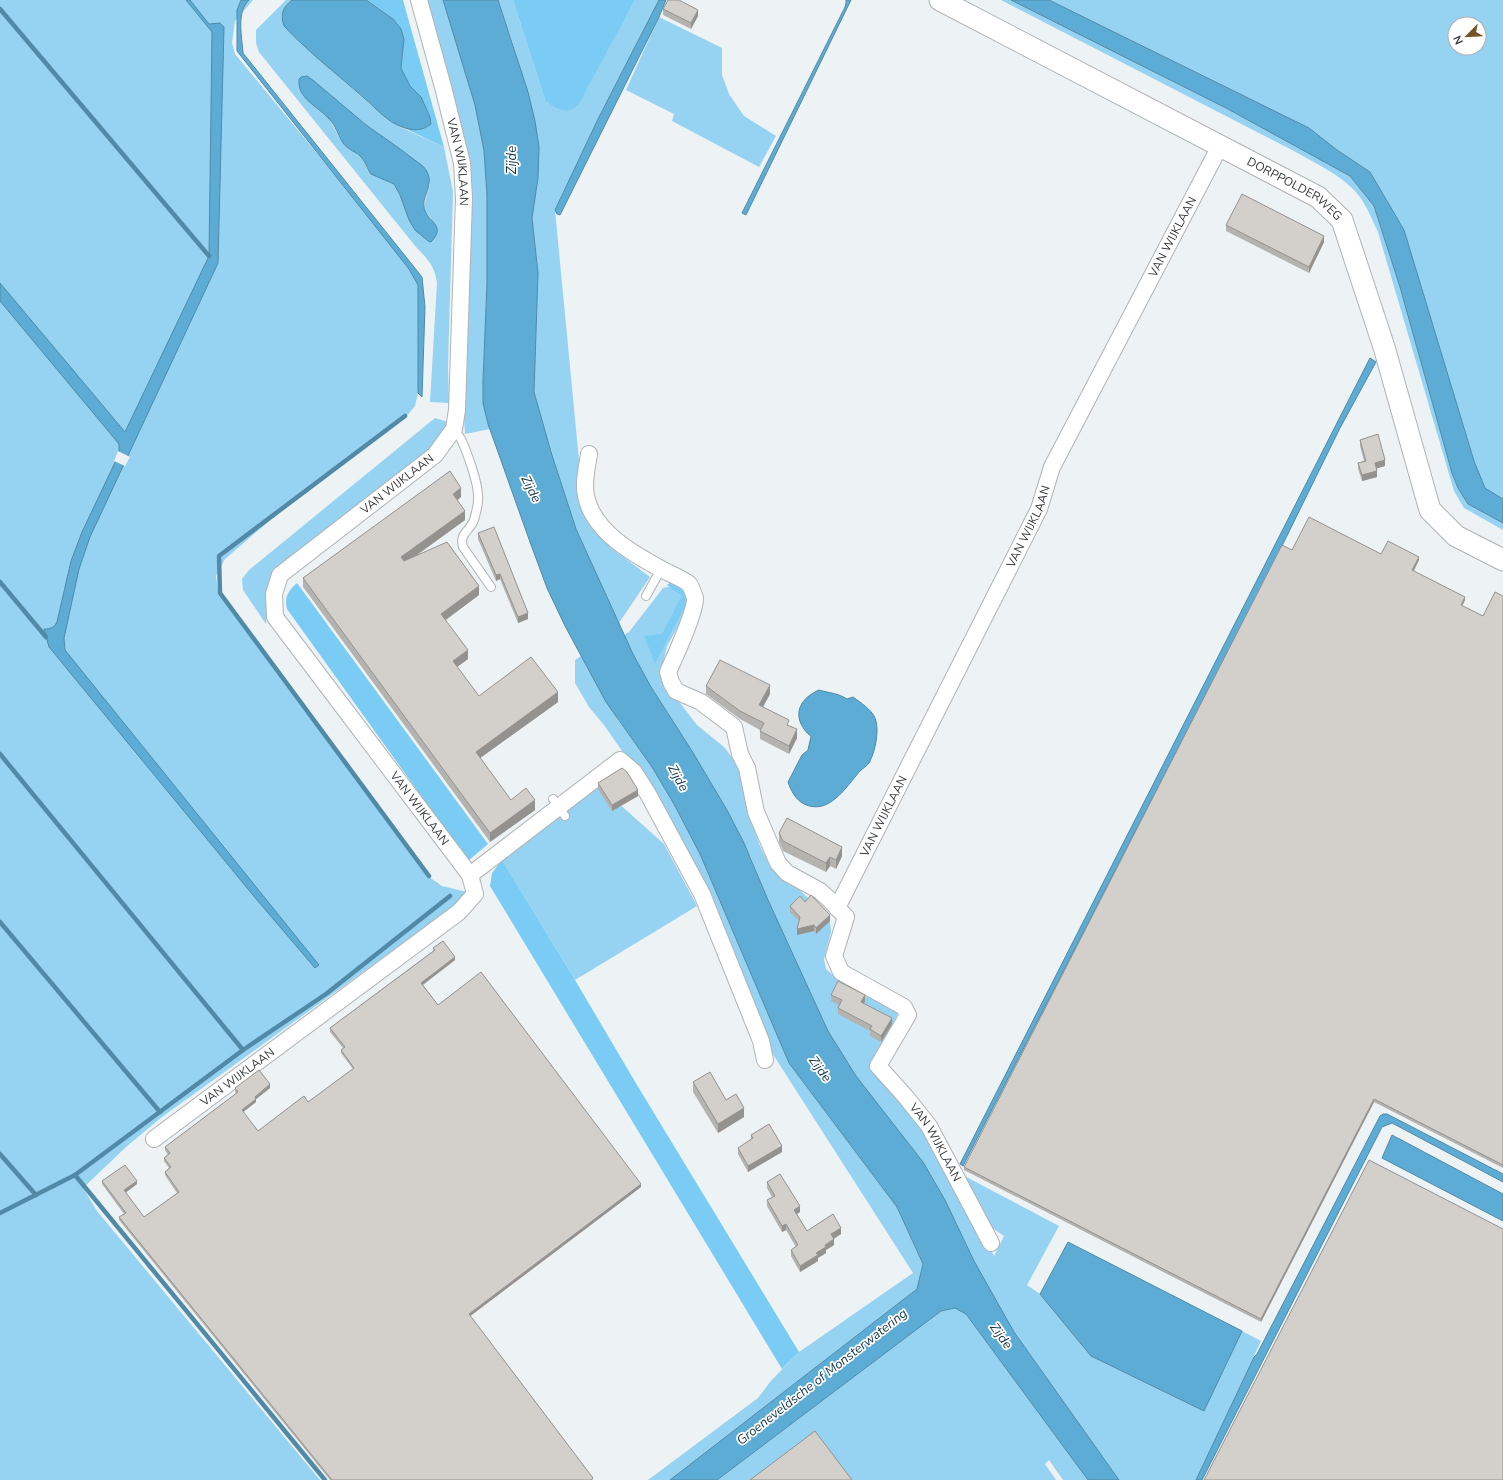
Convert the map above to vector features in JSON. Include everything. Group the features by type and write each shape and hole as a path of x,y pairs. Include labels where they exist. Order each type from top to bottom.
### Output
{"street":[{"name":"VAN WIJKLAAN","path":"154,1139 459,912 475,894 470,875 275,617 274,594 280,575 435,454 454,429 457,410 464,198 462,163 443,87 418,0"},
{"name":"DORPPOLDERWEG","path":"940,0 1318,197 1342,220 1384,347 1430,510 1456,536 1503,560"},
{"name":"VAN WIJKLAAN","path":"837,908 1040,509 1052,467 1220,146"},
{"name":"VAN WIJKLAAN","path":"589,454 585,484 586,496 590,509 599,524 612,538 689,584 695,598 692,610 668,672 671,682 676,691 701,702 734,727 740,754 747,768 756,812 778,863 787,873 820,891 846,917 834,956 840,972 904,1007 908,1015 878,1066 906,1096 929,1126 991,1243"},
{"path":"470,875 620,760 634,772 648,794 702,894 761,1041 766,1060"}],"lane":[{"path":"454,429 461,438 474,476 478,494 478,506 473,522 462,537 461,542 491,587"},
{"path":"646,596 662,569"}],"shaded area":[{"path":"0,0 253,0 235,21 232,43 235,54 419,279 418,393 415,406 406,417 275,516 225,559 216,576 218,593 429,877 442,886 471,893 162,1117 126,1147 83,1188 97,1211 320,1480 0,1480"},
{"path":"286,0 292,0 285,6 284,26 387,119 400,127 444,147 453,192 448,367 449,403 430,402 437,283 433,268 259,52 256,43 256,30","holes":["302,94 365,124 423,167 426,171 430,184 424,211 431,218 428,241 409,220 400,195 394,184 367,169 362,158 342,142 329,119"]},
{"path":"366,0 403,0 444,147 404,128 417,130 421,97 410,86 401,68 403,51 393,19"},
{"path":"423,0 443,0 475,105 484,151 487,195 487,283 483,381 488,424 490,429 465,434 468,185"},
{"path":"498,0 513,0 545,100 622,23 635,0 659,0 598,119 555,210 584,513 610,547 650,577 619,623 576,529 551,452 534,392 538,273 532,218 538,178 535,121 513,44"},
{"path":"513,0 635,0 578,105 574,108 570,110 561,110 545,100"},
{"path":"1001,0 1011,0 1226,108 1350,176 1374,206 1400,287 1452,473 1458,488 1468,504 1503,523 1503,530 1464,508 1454,491 1378,232 1365,206 1355,191 1342,179 1294,151"},
{"path":"1049,0 1503,0 1503,499 1485,488 1474,461 1404,230 1370,172 1337,150 1309,128"},
{"path":"659,17 722,48 722,75 729,94 744,116 776,136 759,167 672,121 674,114 626,90"},
{"path":"435,418 448,422 444,443 322,539 268,597 266,624 243,590 242,579 249,570"},
{"path":"672,581 690,597 655,663 644,636 662,634 682,596 667,585"},
{"path":"297,583 488,844 468,861 287,609 286,598 291,589"},
{"path":"673,586 682,590 688,603 684,616 667,646 662,669 674,695 697,725 724,747 738,765 751,820 760,846 768,862 777,873 796,887 826,914 830,922 831,932 824,959 826,969 834,976 898,1013 874,1063 943,1155 994,1256 1004,1236 982,1221 955,1171 1059,1226 1027,1285 1040,1294 1091,1356 1204,1411 1242,1331 1261,1341 1196,1480 1119,1480 1014,1332 991,1293 945,1200 923,1162 856,1076 828,1031 768,900 751,858 727,810 692,751 651,687 624,635 629,632 663,588"},
{"path":"581,656 618,720 652,767 674,804 700,854 789,1063 897,1207 923,1265 917,1289 670,1480 648,1480 758,1398 770,1382 799,1352 913,1273 767,1045 629,761 604,725 589,707 575,683 575,660"},
{"path":"598,785 664,844 697,906 575,980 502,860"},
{"path":"502,860 799,1352 782,1369 490,886 492,873"},
{"path":"955,1308 966,1314 1088,1480 1063,1480 1049,1460 1045,1464 1056,1480 717,1480 941,1311"}],"water":[{"path":"186,0 190,0 209,24 220,23 224,27 218,263 90,537 79,569 64,638 65,650 319,965 315,968 257,900 49,647 44,629 52,628 57,622 71,561 82,532 119,454 119,444 0,301 0,283 125,432 209,256 212,32"},
{"path":"241,0 249,0 242,11 241,18 243,53 422,277 425,307 422,397 418,393 418,285 409,269 237,51 237,10"},
{"path":"292,0 366,0 393,19 401,29 404,39 401,68 410,86 421,97 430,117 431,124 424,128 414,130 391,122 313,54 284,26 282,14 286,5"},
{"path":"443,0 498,0 528,92 539,147 538,178 532,218 538,273 534,392 551,452 576,529 633,654 651,687 692,751 727,810 744,843 768,900 828,1031 856,1076 923,1162 945,1200 974,1261 1014,1332 1119,1480 1088,1480 966,1314 955,1308 941,1311 717,1480 670,1480 917,1289 923,1264 897,1207 789,1063 700,854 674,804 652,767 606,702 565,626 547,588 488,424 483,403 487,283 487,195 484,151 475,105"},
{"path":"659,0 666,0 659,17 560,215 557,214 555,210 598,119"},
{"path":"846,0 851,0 746,215 742,213 845,7"},
{"path":"1011,0 1049,0 1309,128 1337,150 1370,172 1404,230 1474,461 1485,488 1503,499 1503,523 1468,504 1458,488 1452,473 1400,287 1374,206 1350,176 1226,108"},
{"path":"307,76 365,124 425,168 429,176 429,181 424,201 425,211 437,228 435,237 431,242 415,230 409,220 400,195 394,184 371,174 362,158 343,143 331,122 324,114 309,102 301,92 299,79"},
{"path":"1370,358 1376,362 1340,428 1278,554 963,1166 960,1164"},
{"path":"819,690 837,694 847,699 853,697 871,712 875,718 877,734 873,753 868,764 836,798 829,803 813,807 804,804 796,798 788,782 802,755 808,750 811,736 806,732 801,724 799,718 800,708 805,699"},
{"path":"1387,1114 1503,1174 1503,1182 1392,1123 1382,1127 1202,1480 1196,1480 1254,1357 1257,1354 1380,1116"},
{"path":"1392,1135 1503,1194 1503,1221 1382,1158"},
{"path":"1068,1242 1242,1331 1204,1411 1091,1356 1040,1294"}],"pier":[{"path":"118,451 130,457 125,466 114,461"}],"building":[{"path":"668,0 679,0 698,10 691,23 663,9"},
{"path":"1242,194 1324,236 1309,267 1226,225"},
{"path":"1378,434 1385,460 1375,463 1377,471 1362,475 1358,463 1366,461 1360,440"},
{"path":"450,471 461,488 453,494 465,511 401,557 404,561 447,542 479,586 441,614 468,650 453,661 479,696 531,657 558,692 476,752 511,800 526,788 535,800 490,833 303,578"},
{"path":"1309,517 1381,554 1388,541 1419,557 1412,570 1465,597 1461,605 1483,616 1495,592 1503,596 1503,1165 1374,1099 1261,1319 964,1167 1282,545 1292,550"},
{"path":"494,527 528,613 518,617 500,574 496,575 478,533"},
{"path":"720,660 770,685 759,705 789,720 787,725 797,729 789,746 760,731 764,723 740,711 706,686"},
{"path":"622,768 627,772 638,790 612,805 598,783"},
{"path":"787,818 842,847 836,860 830,857 826,863 783,841 779,833"},
{"path":"811,895 830,915 816,928 814,925 797,929 800,917 790,906 800,896 805,902"},
{"path":"443,941 455,957 421,983 438,1005 481,972 641,1184 469,1314 593,1478 591,1480 332,1480 119,1217 126,1213 102,1181 125,1165 137,1181 124,1190 144,1217 179,1192 165,1172 171,1167 164,1158 170,1153 165,1147 238,1092 235,1088 259,1070 270,1084 255,1097 256,1099 242,1110 258,1131 304,1096 308,1102 354,1068 341,1050 345,1047 330,1028 435,950 433,948"},
{"path":"838,981 865,995 861,1002 892,1018 881,1036 870,1029 872,1026 838,1008 842,1000 831,995"},
{"path":"710,1072 726,1100 736,1094 744,1108 718,1124 693,1082"},
{"path":"769,1124 782,1146 748,1166 738,1148 753,1138 751,1135"},
{"path":"1369,1160 1503,1229 1503,1480 1204,1480"},
{"path":"780,1174 800,1206 794,1210 807,1231 833,1214 841,1228 831,1234 834,1239 825,1245 826,1247 816,1253 818,1255 800,1266 791,1250 798,1245 786,1224 782,1226 767,1200 775,1196 767,1182"},
{"path":"815,1431 852,1480 750,1480"}],"waterway":[{"path":"0,9 209,256"},
{"path":"405,416 219,556 220,593 429,876"},
{"path":"0,582 46,637"},
{"path":"0,754 243,1050"},
{"path":"0,1213 75,1175 243,1050 326,994 450,896"},
{"path":"0,922 160,1112"},
{"path":"0,1154 36,1195"},
{"path":"75,1175 325,1480"}],"water label":[{"name":"Zijde","path":"512,160"},
{"name":"Zijde","path":"531,489"},
{"name":"Zijde","path":"678,778"},
{"name":"Zijde","path":"820,1069"},
{"name":"Zijde","path":"1001,1336"},
{"name":"Groeneveldsche of Monsterwatering","path":"822,1377"}]}
